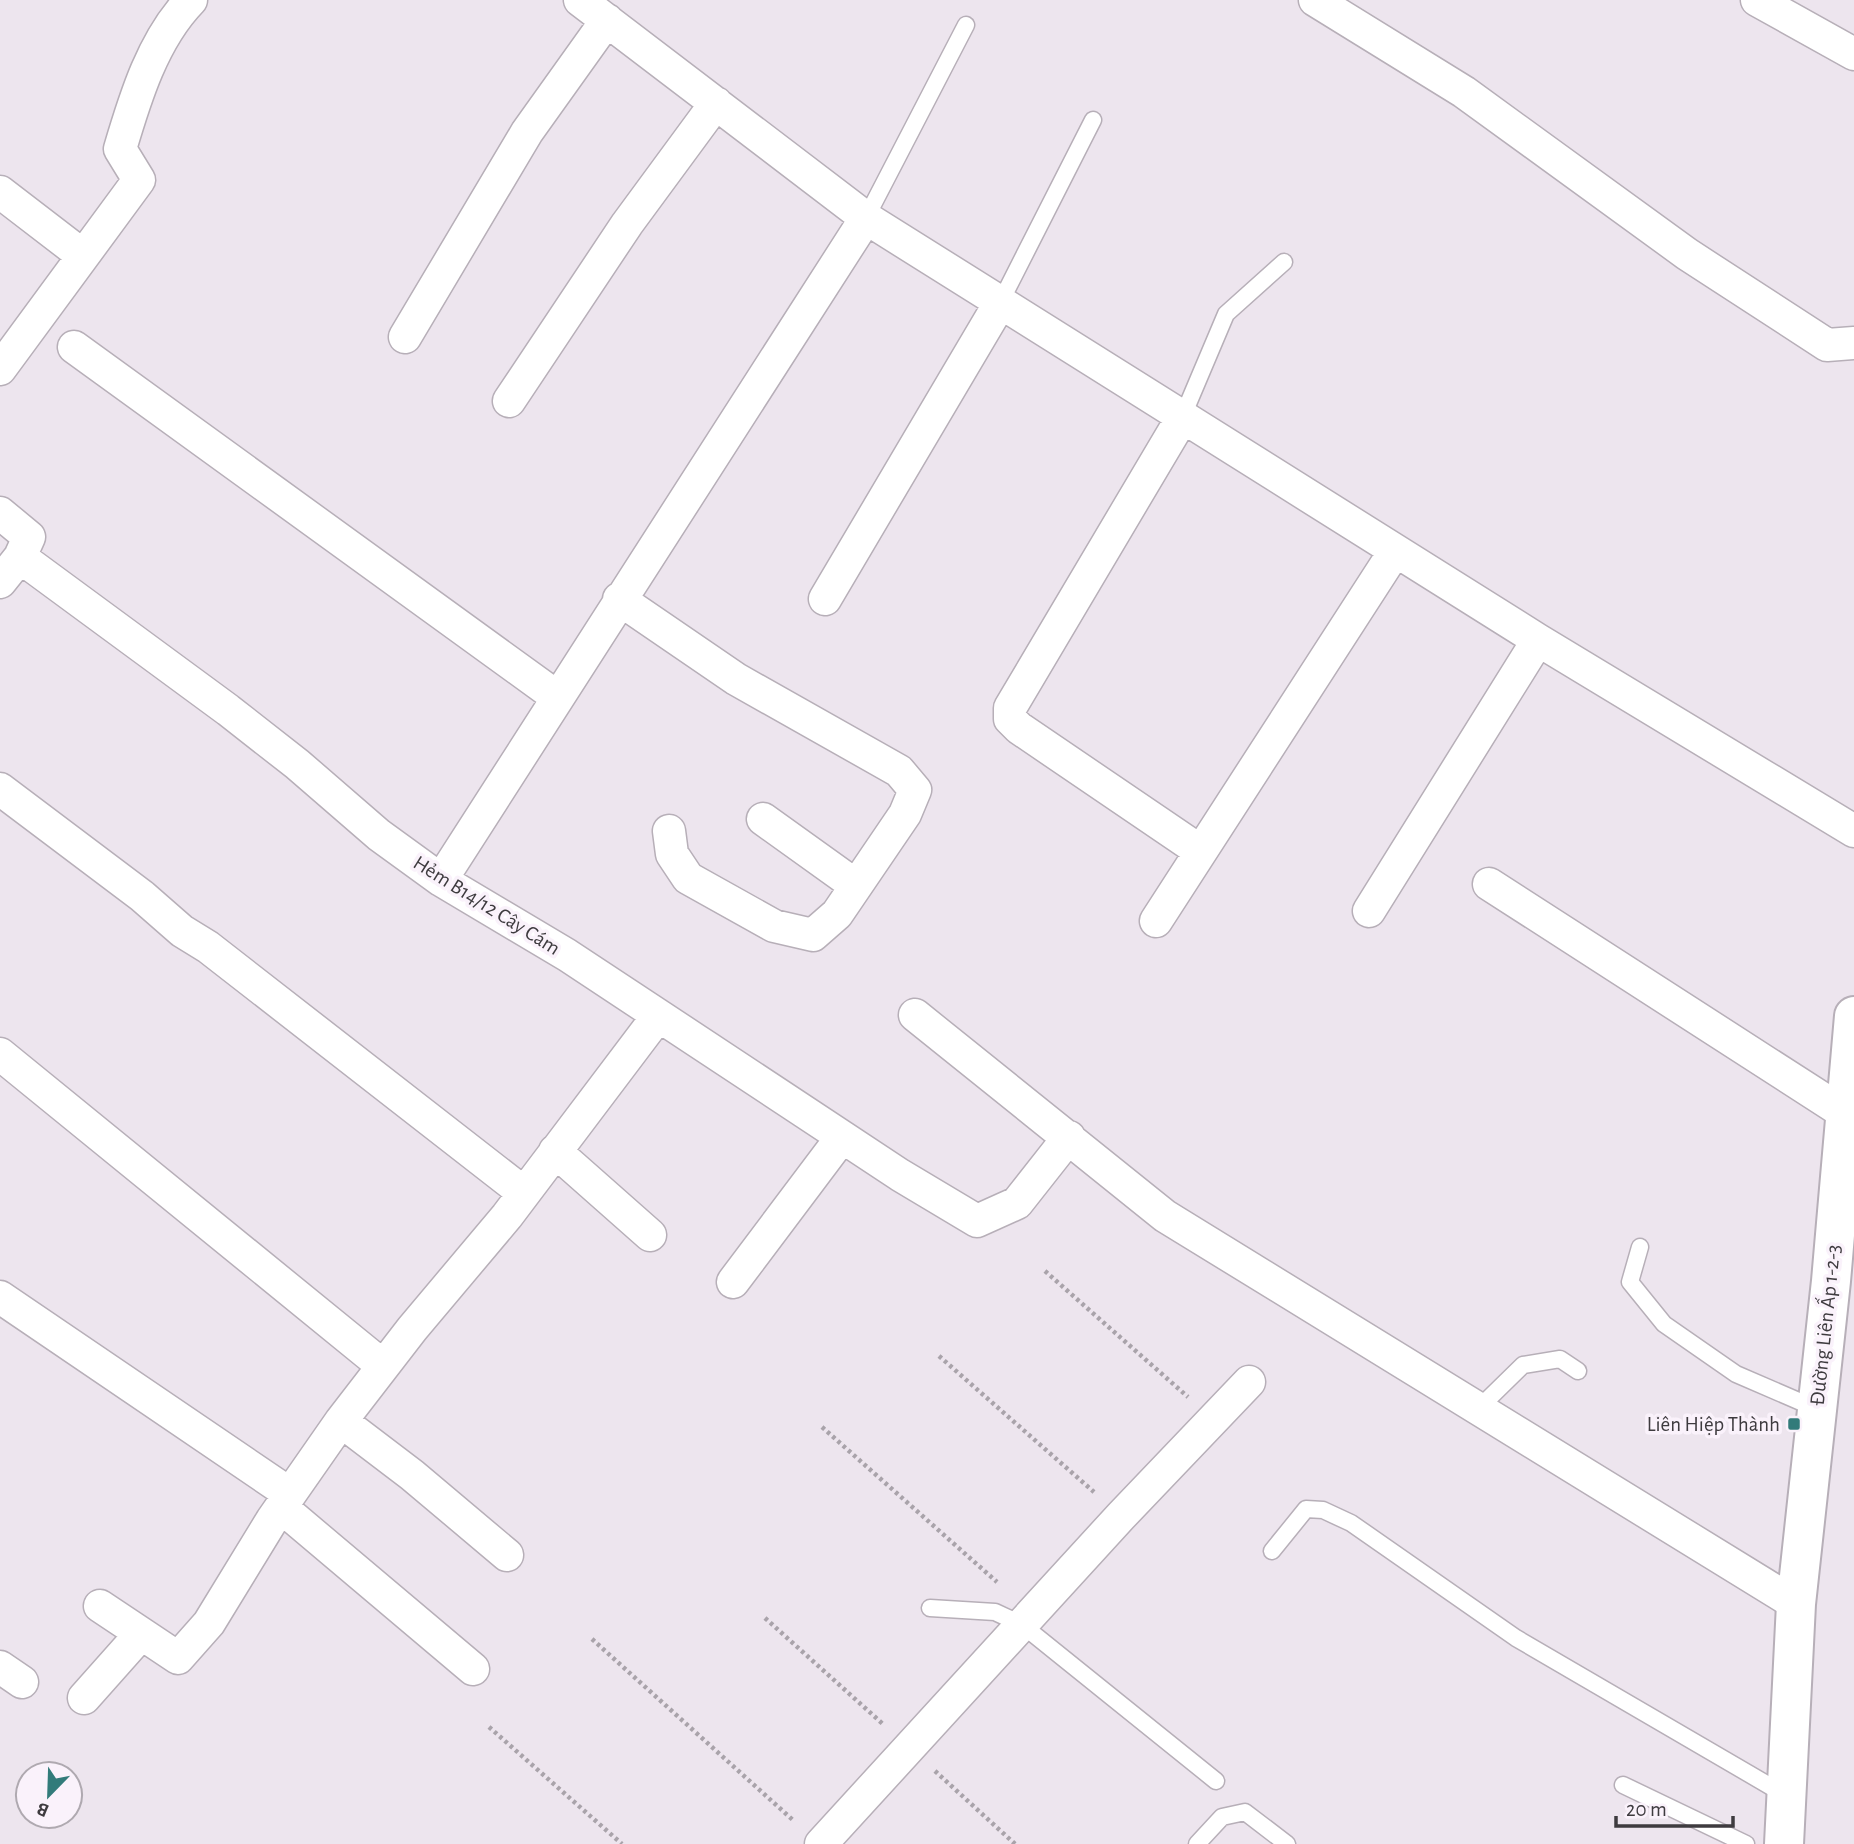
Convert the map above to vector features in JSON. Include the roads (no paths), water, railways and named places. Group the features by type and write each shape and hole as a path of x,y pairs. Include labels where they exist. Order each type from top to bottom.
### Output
{"street":[{"path":"0,369 139,180 120,149 136,91 178,13 191,0"},
{"path":"580,0 866,218 1538,640 1854,831"},
{"path":"1315,0 1464,92 1687,254 1827,345 1854,343"},
{"path":"1757,0 1854,54"},
{"path":"405,337 527,132 607,20"},
{"path":"509,401 627,224 716,103"},
{"path":"0,192 82,255"},
{"path":"441,880 866,218"},
{"path":"825,599 1000,303"},
{"path":"74,347 557,697"},
{"path":"1182,418 1010,708 1010,719 1019,728 1200,851"},
{"path":"0,513 29,537 20,557 0,582"},
{"path":"1156,921 1395,551"},
{"name":"Hẻm B14/12 Cây Cám","path":"20,557 228,710 298,764 379,835 441,880 567,955 842,1137 977,1221 1017,1203 1069,1137"},
{"path":"619,599 736,679 899,771 915,790 905,814 837,915 813,935 774,926 688,878 673,855 669,831"},
{"path":"1368,911 1538,640"},
{"path":"0,789 142,896 182,931 208,947 524,1194"},
{"path":"763,819 855,885"},
{"path":"1489,884 1846,1114"},
{"path":"915,1015 1164,1216 1796,1605"},
{"path":"100,1606 140,1636 178,1658 209,1623 285,1500 341,1421 524,1194 658,1016"},
{"name":"Đường Liên Ấp 1-2-3","path":"1784,1844 1796,1605 1817,1409 1844,1262 1846,1114 1854,1016"},
{"path":"0,1054 383,1366"},
{"path":"733,1282 842,1137"},
{"path":"555,1150 650,1235"},
{"path":"0,1297 285,1500 473,1669"},
{"path":"810,1835 909,1747 1212,1418 1249,1382"},
{"path":"341,1421 412,1475 507,1555"},
{"path":"84,1698 140,1636"}],"lane":[{"path":"866,218 966,25"},
{"path":"1000,303 1093,120"},
{"path":"1182,418 1226,314 1284,262"},
{"path":"1640,1247 1630,1282 1664,1324 1736,1374 1817,1409"},
{"path":"1477,1409 1523,1365 1560,1359 1578,1371"},
{"path":"1272,1551 1306,1508 1322,1510 1351,1523 1516,1638 1787,1796"},
{"path":"930,1608 995,1612 1026,1619 1216,1781"},
{"path":"1623,1785 1746,1844"},
{"path":"1198,1844 1222,1816 1245,1812 1287,1844"}],"place":[{"name":"Liên Hiệp Thành","path":"1794,1424"}]}
